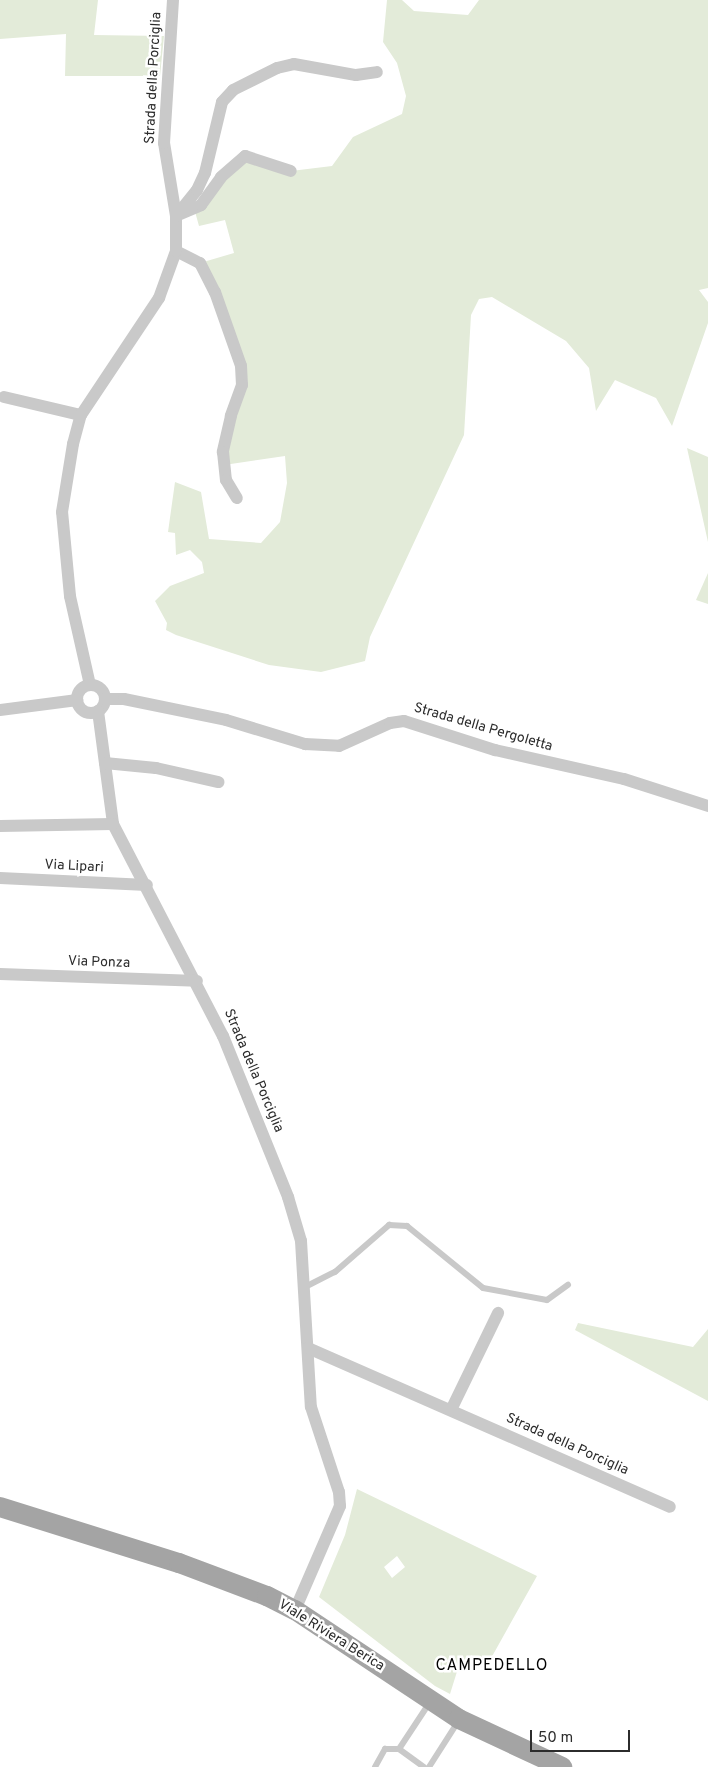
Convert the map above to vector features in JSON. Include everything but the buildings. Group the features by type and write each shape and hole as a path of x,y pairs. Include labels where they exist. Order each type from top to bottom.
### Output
{"main road":[{"name":"Viale Riviera Berica","path":"0,1507 179,1563 295,1610 459,1719 562,1767"}],"street":[{"name":"Strada della Porciglia","path":"90,686 70,596 62,512 72,444 81,415 160,298 176,251 176,216 164,143 173,0"},
{"path":"176,216 197,190 205,173 222,102 233,90 277,68 294,64 356,75 377,72"},
{"path":"176,216 201,205 221,177 246,156 290,171"},
{"path":"176,251 200,263 215,292 241,366 242,385 231,416 223,452 226,480 236,498"},
{"path":"4,397 81,415"},
{"path":"90,686 101,689 105,699 98,711 84,712 77,700 80,690 90,686"},
{"name":"Strada della Pergoletta","path":"105,699 124,699 226,720 305,744 339,746 390,723 404,721 495,750 624,779 708,806"},
{"path":"0,710 77,700"},
{"name":"Strada della Porciglia","path":"98,711 103,728 105,763 113,824 197,981 288,1197 301,1241 311,1407 339,1492 340,1506 295,1610"},
{"path":"105,763 156,768 218,782"},
{"path":"0,826 113,824"},
{"name":"Via Lipari","path":"0,878 147,885"},
{"name":"Via Ponza","path":"0,974 197,981"},
{"path":"452,1410 498,1313"},
{"name":"Strada della Porciglia","path":"308,1348 670,1507"}],"lane":[{"path":"305,1287 335,1272 389,1225 407,1226 483,1288 547,1300 568,1285"},
{"path":"399,1749 430,1701"},
{"path":"429,1767 459,1719"},
{"path":"375,1767 385,1749 399,1749 424,1767"}],"green space":[{"path":"0,0 98,0 94,35 164,36 160,76 65,76 66,34 0,39"},
{"path":"387,0 402,0 414,11 468,15 479,0 708,0 708,288 699,290 708,302 708,323 672,426 656,398 615,380 596,411 589,368 566,341 492,297 479,299 471,315 464,435 370,637 365,661 321,672 269,665 176,635 166,630 167,623 155,601 170,586 204,573 202,562 190,550 176,555 175,533 168,532 175,482 201,492 209,539 261,543 280,522 287,483 285,456 224,465 242,385 200,263 234,253 225,220 199,226 194,208 245,156 291,171 332,166 353,137 402,114 406,96 397,63 383,42"},
{"path":"687,448 708,457 708,542"},
{"path":"708,573 708,604 696,600"},
{"path":"578,1323 693,1347 708,1329 708,1401 575,1330"},
{"path":"357,1489 537,1576 485,1669 468,1660 460,1662 450,1694 435,1686 319,1597 345,1535","holes":["397,1556 405,1567 392,1578 384,1567"]}],"district":[{"name":"CAMPEDELLO","path":"492,1666"}]}
